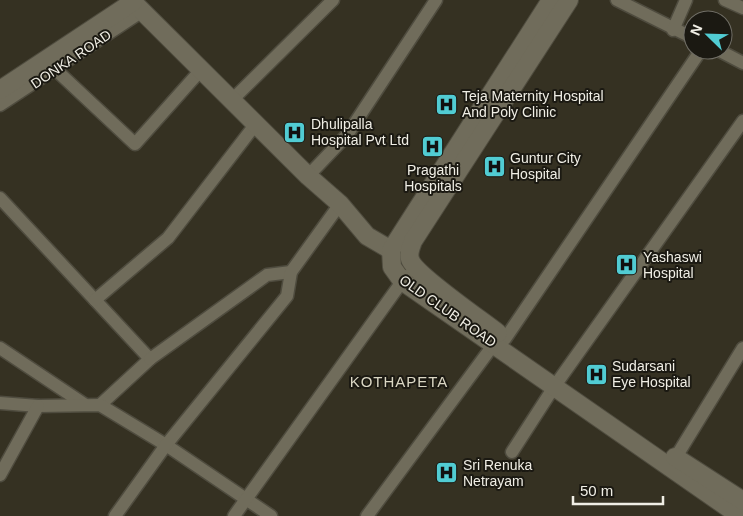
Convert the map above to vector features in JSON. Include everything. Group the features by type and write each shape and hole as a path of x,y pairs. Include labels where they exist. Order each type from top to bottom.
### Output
{"street":[{"path":"231,101 333,0"},
{"path":"308,176 347,135 436,0"},
{"path":"135,4 255,125 340,204 367,236 391,250 551,0"},
{"name":"OLD CLUB ROAD","path":"569,0 413,241 409,253 414,267 500,341 740,516"},
{"path":"617,0 683,34"},
{"path":"673,30 686,0"},
{"path":"725,0 743,8"},
{"name":"DONKA ROAD","path":"0,106 56,70 135,4"},
{"name":"DONKA ROAD","path":"0,90 135,4"},
{"path":"366,516 500,341 695,60"},
{"path":"56,70 136,144 200,70"},
{"path":"512,452 557,383 743,121"},
{"path":"96,300 168,238 255,125"},
{"path":"0,198 150,359"},
{"path":"114,516 166,445 287,296 291,272 340,204"},
{"name":"OLD CLUB ROAD","path":"391,250 392,267 402,281 500,341"},
{"path":"234,516 402,281 414,267"},
{"path":"100,405 150,359 267,275 291,272"},
{"path":"0,348 84,404"},
{"path":"676,457 743,348"},
{"name":"OLD CLUB ROAD","path":"557,383 743,501"},
{"path":"0,403 38,406 100,405 166,445 271,516"},
{"path":"0,475 38,406"}],"place":[{"name":"Teja Maternity Hospital And Poly Clinic","path":"446,104"},
{"name":"Dhulipalla Hospital Pvt Ltd","path":"295,132"},
{"name":"Pragathi Hospitals","path":"433,147"},
{"name":"Guntur City Hospital","path":"494,166"},
{"name":"Yashaswi Hospital","path":"627,265"},
{"name":"Sudarsani Eye Hospital","path":"596,374"},
{"name":"Sri Renuka Netrayam","path":"447,473"}],"district":[{"name":"KOTHAPETA","path":"399,381"}]}
